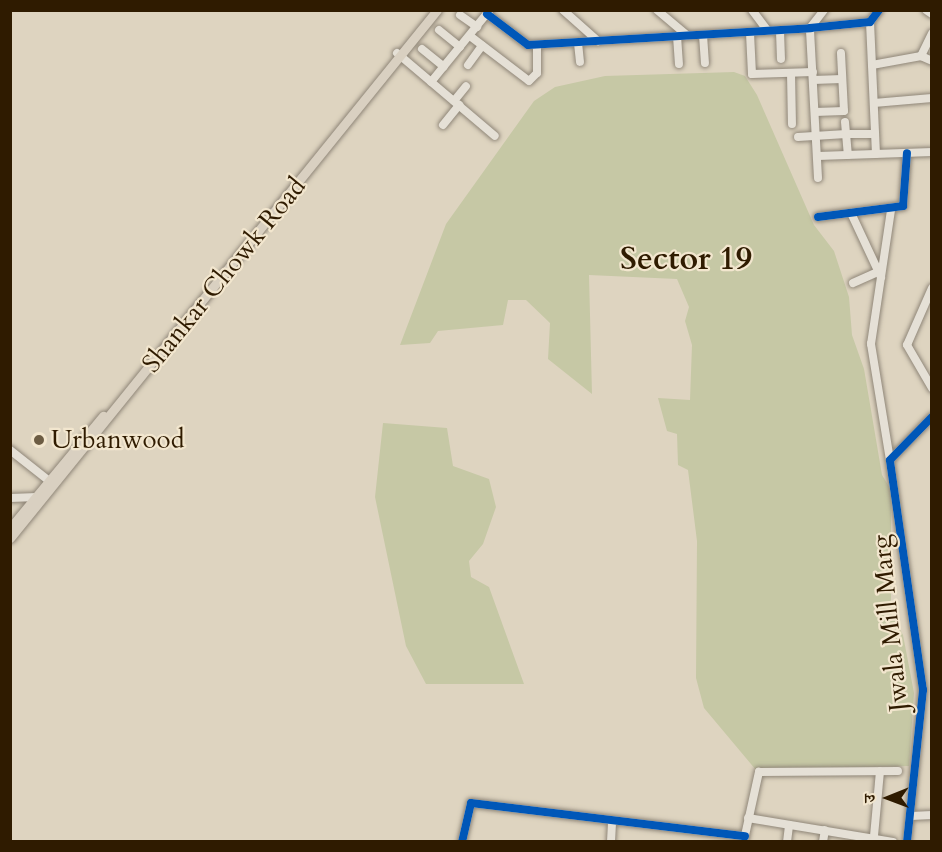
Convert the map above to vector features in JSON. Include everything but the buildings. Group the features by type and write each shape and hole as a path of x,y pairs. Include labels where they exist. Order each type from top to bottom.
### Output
{"main road":[{"name":"Shankar Chowk Road","path":"10,538 431,10"},
{"name":"Shankar Chowk Road","path":"398,54 437,10"},
{"name":"Shankar Chowk Road","path":"10,528 52,483"}],"street":[{"path":"562,10 598,41"},
{"path":"818,178 810,28 824,10"},
{"path":"876,154 870,22 879,10"},
{"path":"926,10 932,14"},
{"path":"431,82 489,12 520,44 537,45 750,33 870,22"},
{"path":"661,12 687,35"},
{"path":"757,12 768,31"},
{"path":"460,15 477,27"},
{"path":"439,30 460,47"},
{"path":"780,30 782,59"},
{"path":"750,33 752,74 791,73 842,79"},
{"path":"921,56 932,33"},
{"path":"703,35 705,63"},
{"path":"470,36 529,81 537,73 537,45"},
{"path":"677,36 679,64"},
{"path":"578,43 579,62"},
{"path":"468,65 482,46"},
{"path":"422,49 444,67"},
{"path":"815,112 844,111 841,53"},
{"path":"398,54 456,103 466,116 495,136"},
{"path":"872,65 921,56 932,60"},
{"path":"791,73 792,124"},
{"path":"443,125 466,86"},
{"path":"874,103 932,98"},
{"path":"845,122 848,134 848,155"},
{"path":"798,136 875,134"},
{"path":"818,156 932,152"},
{"path":"818,217 891,210 906,201 908,153"},
{"name":"Jwala Mill Marg","path":"891,210 871,344 923,690 912,816 907,842"},
{"path":"851,213 880,276 853,283"},
{"path":"932,288 907,345 932,388"},
{"path":"890,460 932,417"},
{"path":"10,450 52,483"},
{"path":"10,498 38,497"},
{"path":"874,836 880,771"},
{"path":"462,842 471,803 744,839 759,772 898,771"},
{"path":"912,816 932,815"},
{"path":"748,818 862,838 874,836 893,842"},
{"path":"611,842 612,822"},
{"path":"787,842 789,825"},
{"path":"823,842 825,830"},
{"path":"696,842 697,832"}],"green space":[{"path":"734,72 745,76 757,95 814,225 834,251 849,297 852,335 864,369 882,475 891,490 891,613 903,635 914,693 909,766 756,770 704,708 696,678 697,541 688,470 678,465 677,434 667,431 658,398 690,400 692,345 685,321 689,307 677,279 589,275 592,394 548,359 550,323 526,300 508,300 503,325 438,331 430,343 400,345 446,224 534,101 555,87 605,76"},
{"path":"383,423 447,428 453,466 489,479 496,507 483,544 469,561 471,577 489,587 524,684 426,684 406,646 375,497"}],"cycle path":[{"path":"487,14 528,45 810,28 870,22 879,10"},
{"path":"818,217 903,206 907,153"},
{"path":"907,842 923,690 890,460 932,417"},
{"path":"462,842 471,803 745,836"}],"place":[{"name":"Urbanwood","path":"39,440"}],"district":[{"name":"Sector 19","path":"686,259"}]}
